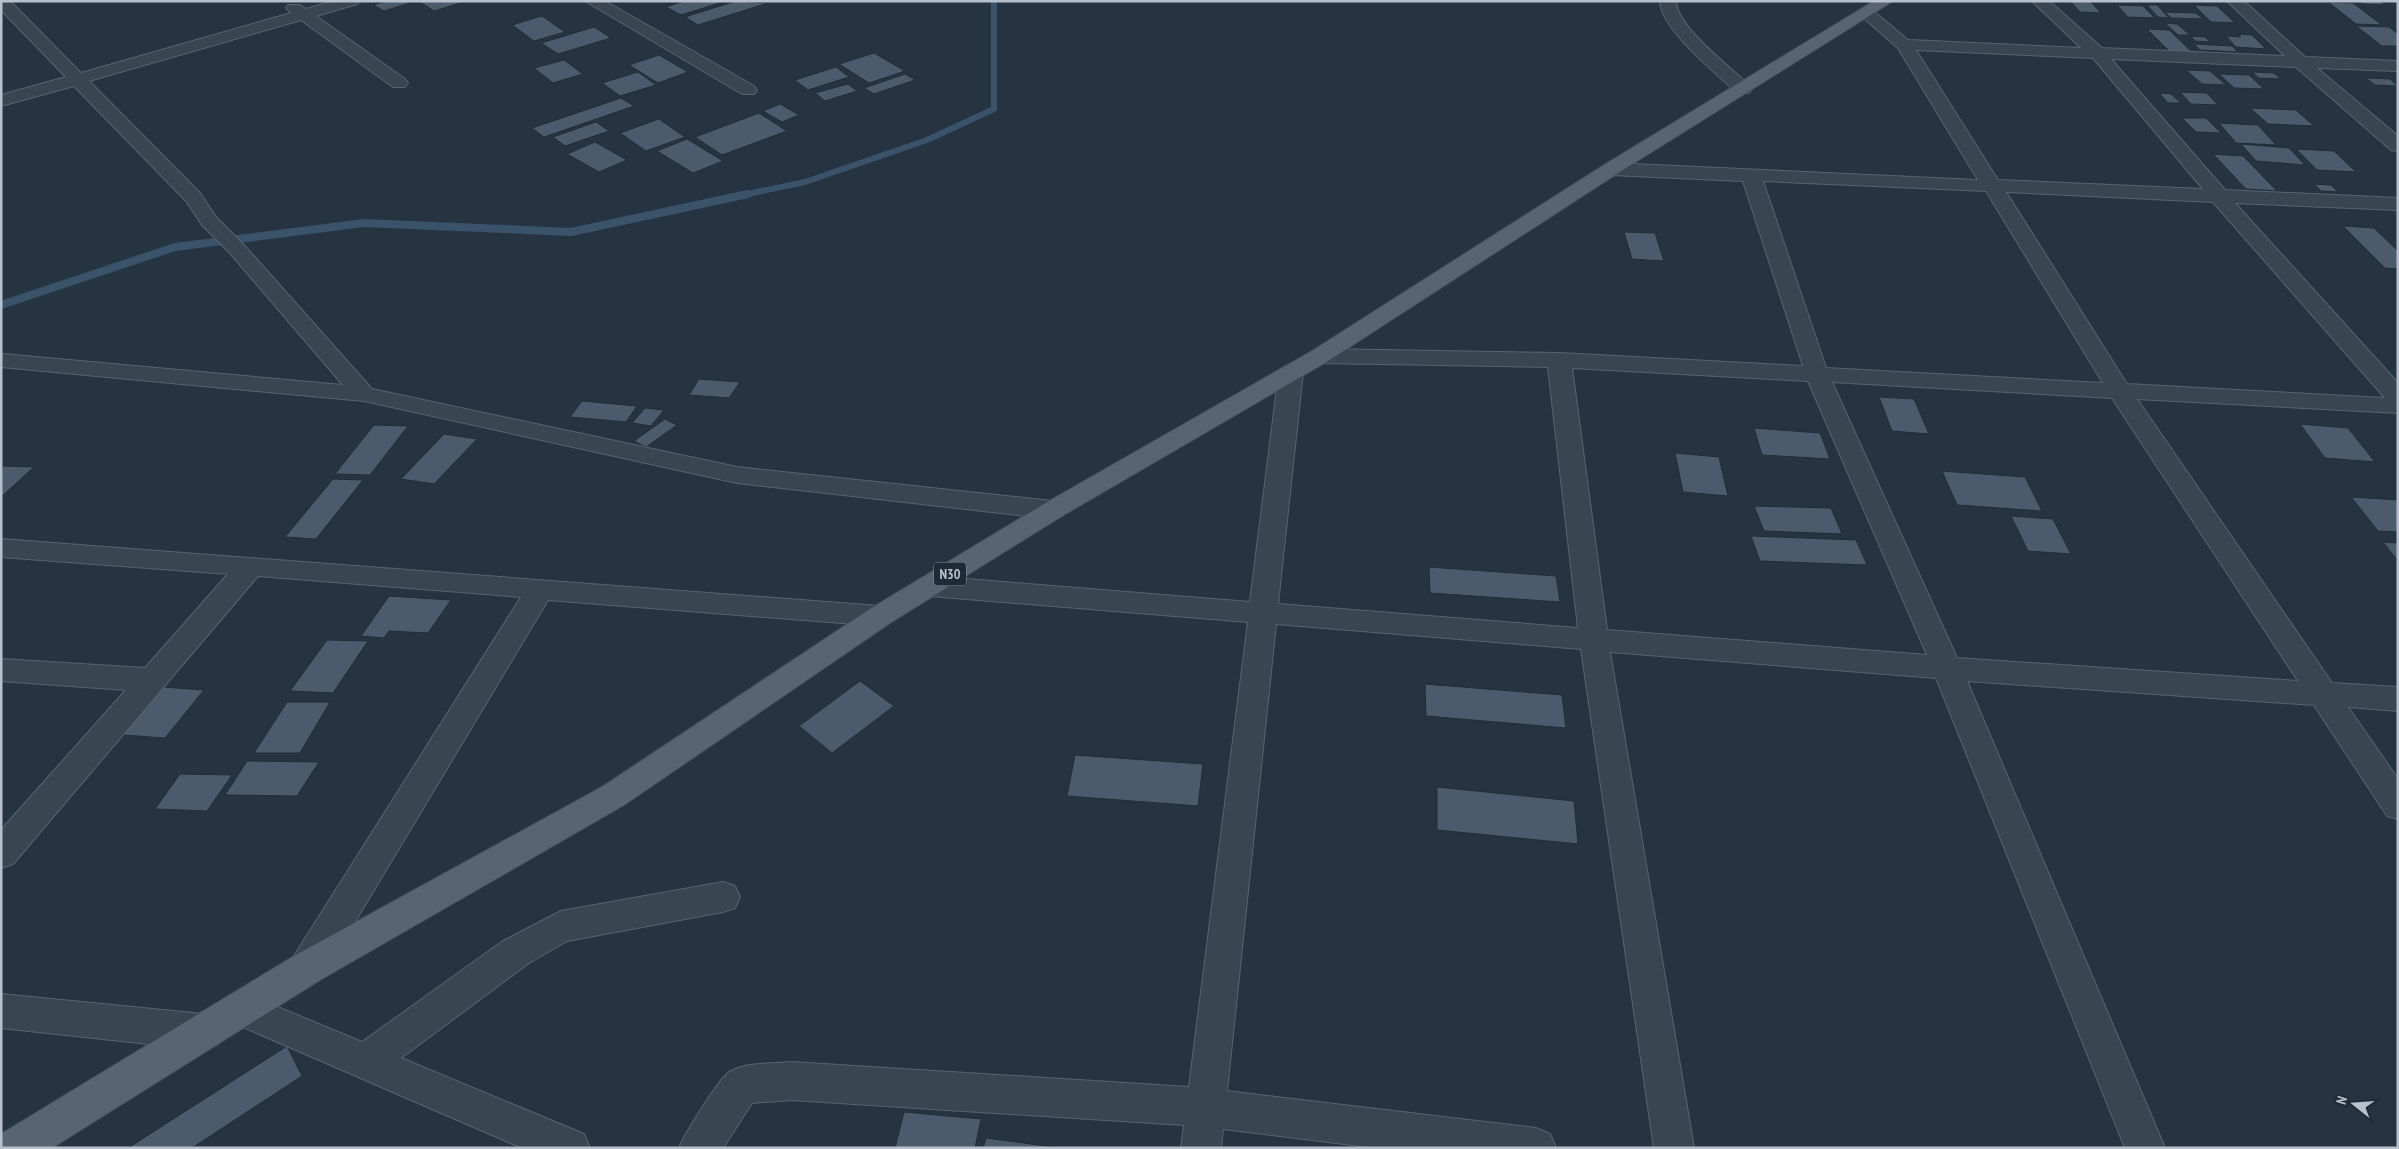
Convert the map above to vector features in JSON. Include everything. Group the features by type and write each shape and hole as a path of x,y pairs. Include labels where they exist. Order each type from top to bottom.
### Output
{"main road":[{"name":"N30","path":"16,1148 307,968 613,796 880,616 1053,510 1320,356 1611,169 1876,7"}],"street":[{"path":"1,1 77,81 193,197 210,221 364,394"},
{"path":"286,1 399,82"},
{"path":"1,101 77,81 352,1"},
{"path":"593,1 748,90"},
{"path":"1668,1 1668,8 1686,36 1743,89"},
{"path":"2040,1 2098,54 2218,195 2398,398"},
{"path":"2235,1 2302,63 2398,146"},
{"path":"1876,7 1904,45 2120,391 2398,806"},
{"path":"1904,45 2398,66"},
{"path":"1611,169 2398,204"},
{"path":"1751,175 1817,376 1947,668 2145,1148"},
{"path":"1320,356 1559,360 1817,376 2398,406"},
{"path":"1559,360 1594,640 1674,1148"},
{"path":"3,362 364,394 737,475 1053,510"},
{"path":"1201,1148 1204,1107 1291,372"},
{"path":"1,548 880,616"},
{"path":"1,854 251,566"},
{"path":"930,586 1947,668 2398,699"},
{"path":"307,968 540,590"},
{"path":"1,670 151,680"},
{"path":"365,1062 516,952 561,927 723,897"},
{"path":"242,1009 570,1148"},
{"path":"1,1011 204,1032"},
{"path":"699,1148 742,1084 792,1081 1204,1107 1536,1148"}],"building":[{"path":"386,1 416,1 384,11 373,5"},
{"path":"467,1 434,11 420,2"},
{"path":"684,1 726,1 681,15 666,7"},
{"path":"736,1 768,3 698,25 685,17"},
{"path":"2070,1 2090,1 2101,13 2080,12"},
{"path":"2358,1 2380,1 2385,5 2362,4"},
{"path":"2328,2 2353,3 2382,25 2356,24"},
{"path":"2117,5 2143,6 2155,18 2128,17"},
{"path":"2147,5 2157,5 2169,18 2158,17"},
{"path":"2194,5 2217,6 2235,23 2211,22"},
{"path":"2165,12 2196,13 2203,19 2171,18"},
{"path":"542,16 565,32 534,41 512,25"},
{"path":"2165,23 2177,24 2190,35 2178,35"},
{"path":"2356,26 2389,27 2398,34 2398,46 2382,46"},
{"path":"594,27 611,38 558,54 541,43"},
{"path":"2147,29 2169,30 2192,52 2169,51"},
{"path":"2238,34 2252,35 2266,49 2236,47 2226,36 2241,37"},
{"path":"2191,36 2205,37 2210,42 2195,41"},
{"path":"2194,44 2232,46 2238,52 2200,50"},
{"path":"874,53 905,71 869,83 839,64"},
{"path":"659,55 688,72 658,83 629,65"},
{"path":"564,60 583,74 553,83 534,68"},
{"path":"836,67 849,77 808,90 795,80"},
{"path":"2186,70 2210,71 2226,85 2202,84"},
{"path":"638,72 656,85 620,96 602,83"},
{"path":"2252,72 2274,73 2281,79 2259,78"},
{"path":"905,74 915,80 874,94 864,88"},
{"path":"2219,74 2249,75 2264,89 2234,88"},
{"path":"2366,78 2390,79 2398,86 2375,85"},
{"path":"848,84 857,91 825,101 815,93"},
{"path":"2180,92 2207,93 2218,105 2191,104"},
{"path":"2159,93 2171,94 2181,103 2168,103"},
{"path":"621,98 634,106 544,137 532,128"},
{"path":"780,104 799,115 782,122 763,111"},
{"path":"2250,108 2296,110 2314,126 2268,124"},
{"path":"759,113 787,131 722,155 695,137"},
{"path":"2182,118 2206,118 2221,133 2196,132"},
{"path":"659,119 685,137 646,151 620,133"},
{"path":"596,122 609,131 565,146 553,137"},
{"path":"2219,123 2258,125 2276,145 2236,143"},
{"path":"687,139 723,161 693,173 657,151"},
{"path":"595,142 627,160 599,172 567,154"},
{"path":"2241,144 2289,148 2305,165 2256,161"},
{"path":"2296,149 2334,151 2356,172 2317,170"},
{"path":"2213,154 2243,156 2277,191 2246,189"},
{"path":"2314,184 2331,185 2338,192 2321,191"},
{"path":"2343,226 2374,228 2398,251 2398,269 2385,268"},
{"path":"1624,232 1655,233 1664,261 1632,259"},
{"path":"699,379 740,382 729,398 689,395"},
{"path":"1879,397 1914,399 1929,434 1892,431"},
{"path":"582,401 637,406 626,422 570,417"},
{"path":"645,408 664,410 651,426 632,423"},
{"path":"665,419 677,425 646,447 634,441"},
{"path":"2300,424 2348,428 2375,462 2325,458"},
{"path":"374,425 408,426 370,475 335,474"},
{"path":"1754,428 1820,433 1830,459 1762,455"},
{"path":"444,434 477,439 434,484 401,479"},
{"path":"1675,453 1719,457 1728,496 1683,492"},
{"path":"2,466 34,467 1,497"},
{"path":"1942,471 2025,477 2042,511 1957,505"},
{"path":"333,479 363,480 316,539 285,537"},
{"path":"2351,497 2398,500 2398,532 2378,531"},
{"path":"1754,506 1831,508 1842,534 1764,531"},
{"path":"2011,516 2053,519 2071,554 2028,551"},
{"path":"1751,536 1856,540 1867,565 1760,561"},
{"path":"2383,542 2398,543 2398,561"},
{"path":"1429,567 1556,576 1560,602 1430,593"},
{"path":"389,596 451,600 428,633 389,631 384,638 361,636"},
{"path":"327,640 368,641 333,693 290,691"},
{"path":"860,681 894,706 832,753 799,726"},
{"path":"1425,684 1562,695 1566,728 1426,716"},
{"path":"163,687 204,690 165,738 123,735"},
{"path":"287,702 330,702 300,753 254,753"},
{"path":"1075,755 1203,764 1198,806 1067,796"},
{"path":"247,761 319,762 297,796 225,795"},
{"path":"180,774 232,775 207,811 155,809"},
{"path":"1437,787 1574,801 1578,844 1437,830"},
{"path":"287,1046 302,1076 192,1148 128,1148"},
{"path":"904,1112 981,1119 975,1148 895,1148"},
{"path":"986,1138 1061,1148 983,1148"}],"waterway":[{"path":"743,195 805,182 927,140 994,109 994,1"},
{"path":"1,305 175,247 364,223 571,232 748,194"}]}
